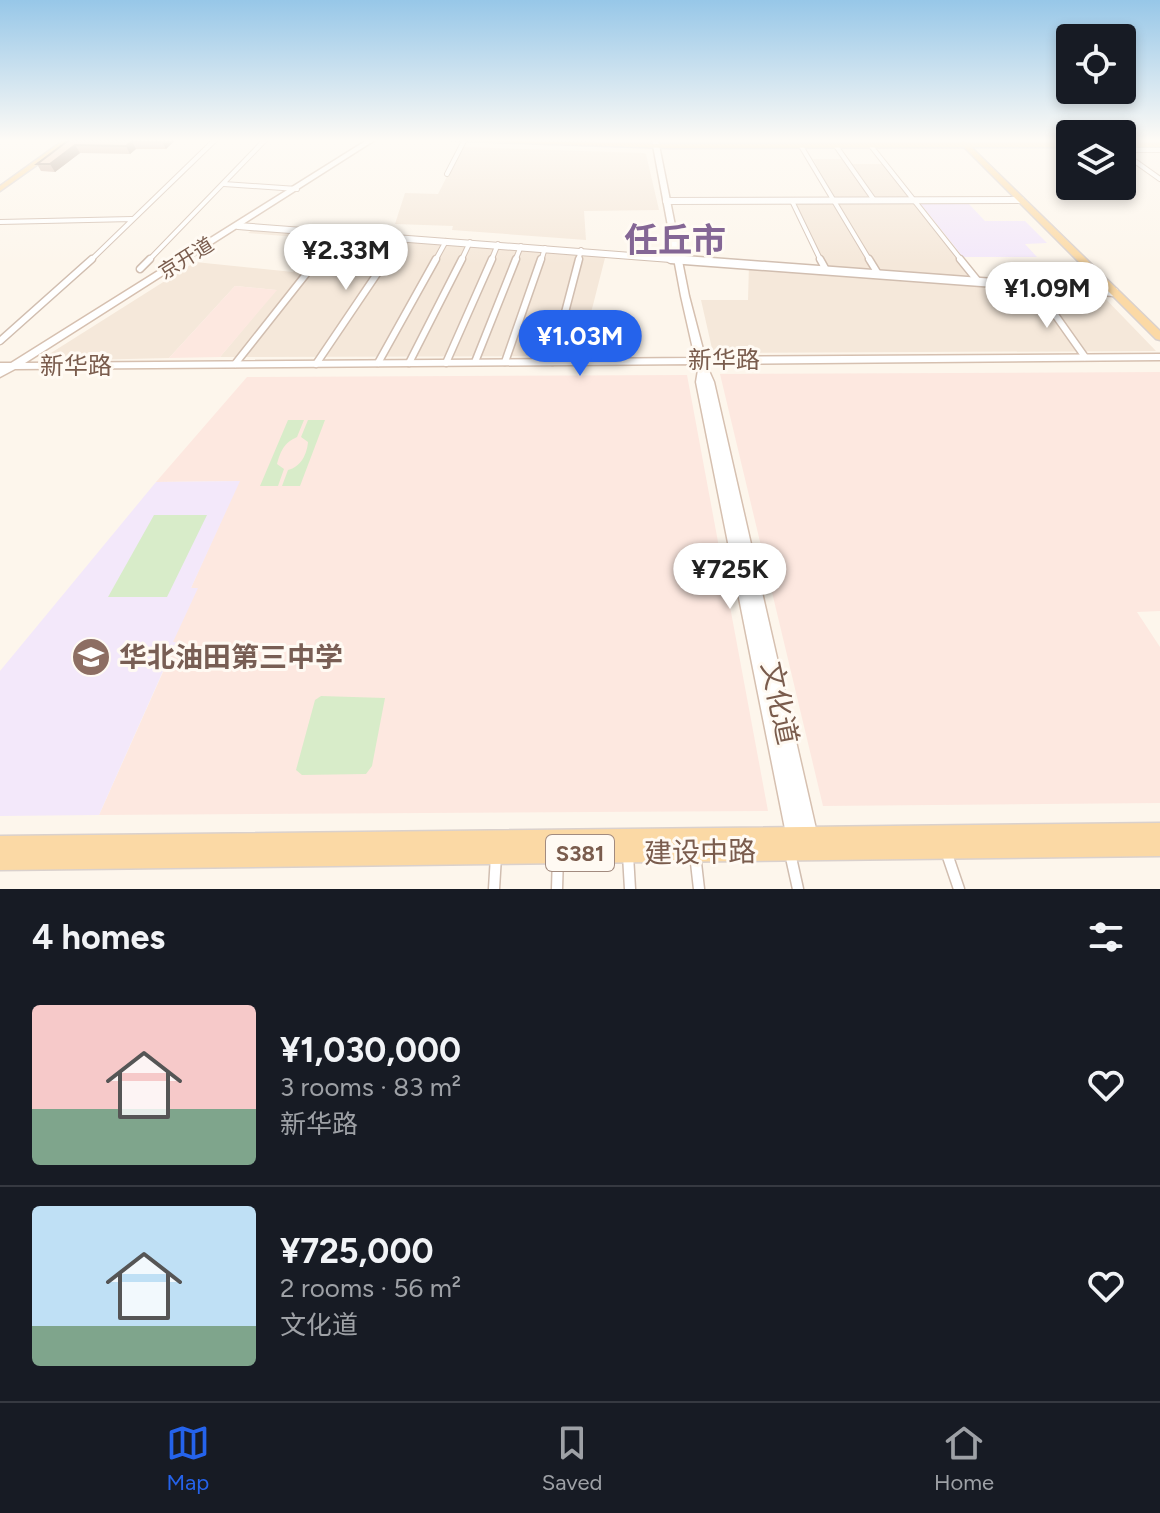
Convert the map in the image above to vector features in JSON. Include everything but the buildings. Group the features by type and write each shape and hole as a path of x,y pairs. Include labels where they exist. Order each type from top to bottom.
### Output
{"main road":[{"name":"京开道","path":"0,374 308,181"},
{"name":"文化道","path":"662,181 702,365 701,382 801,845"},
{"path":"1003,181 1160,337"},
{"path":"1006,181 1160,330"},
{"name":"新华路","path":"0,366 475,362 702,365 1160,357"},
{"name":"建设中路","path":"0,860 695,852 801,845 1160,832"},
{"name":"建设中路","path":"0,846 801,845 945,849 1160,846"}],"street":[{"path":"1,340 171,181"},
{"path":"140,269 224,181"},
{"path":"822,181 877,272"},
{"path":"861,181 874,200"},
{"path":"899,181 977,280"},
{"path":"222,184 297,189"},
{"path":"666,201 1021,200"},
{"path":"792,201 825,268"},
{"path":"0,222 132,219"},
{"path":"238,226 1114,292"},
{"path":"235,364 338,233"},
{"path":"316,364 401,237"},
{"path":"378,363 446,241"},
{"path":"409,363 470,242"},
{"path":"446,363 498,244"},
{"path":"475,362 521,246"},
{"path":"505,362 545,248"},
{"path":"552,362 581,250"},
{"path":"1034,285 1085,357"},
{"path":"798,889 801,845"},
{"path":"945,849 959,889"},
{"path":"695,852 699,889"},
{"path":"557,889 558,853"},
{"path":"628,853 630,889"},
{"path":"494,889 497,854"}],"shaded area":[{"path":"444,181 652,181 659,210 584,211 586,240 452,230 453,226 395,224 405,193 438,194"},
{"path":"826,181 897,181 971,277 826,266 795,202 837,202"},
{"path":"920,203 968,203 985,221 1025,221 1047,243 1025,244 1037,257 963,257"},
{"path":"255,228 606,254 580,356 220,357 276,290 235,286 169,358 46,361 43,358 195,262 293,272 319,239 248,233"},
{"path":"749,264 1098,291 1156,351 713,353 701,300 748,300"},
{"path":"235,286 277,290 220,357 169,358"},
{"path":"1160,372 1160,611 1137,612 1160,647 1160,803 823,806 720,374"},
{"path":"687,375 768,811 99,815 176,643 172,642 197,589 191,588 239,481 156,482 247,377"},
{"name":"华北油田第三中学","path":"240,481 191,588 198,588 173,642 176,642 99,815 0,816 0,671 156,482"}],"green space":[{"path":"288,420 304,420 297,437 286,444 280,455 277,464 284,469 278,486 260,486"},
{"path":"308,420 325,420 300,486 282,486 288,470 300,463 305,455 308,442 301,437"},
{"path":"154,515 207,515 167,597 108,597"},
{"path":"321,696 385,698 372,766 366,774 302,775 296,770 315,700"}],"place":[{"name":"华北油田第三中学","path":"91,657"}],"district":[{"name":"任丘市","path":"675,240"}]}
